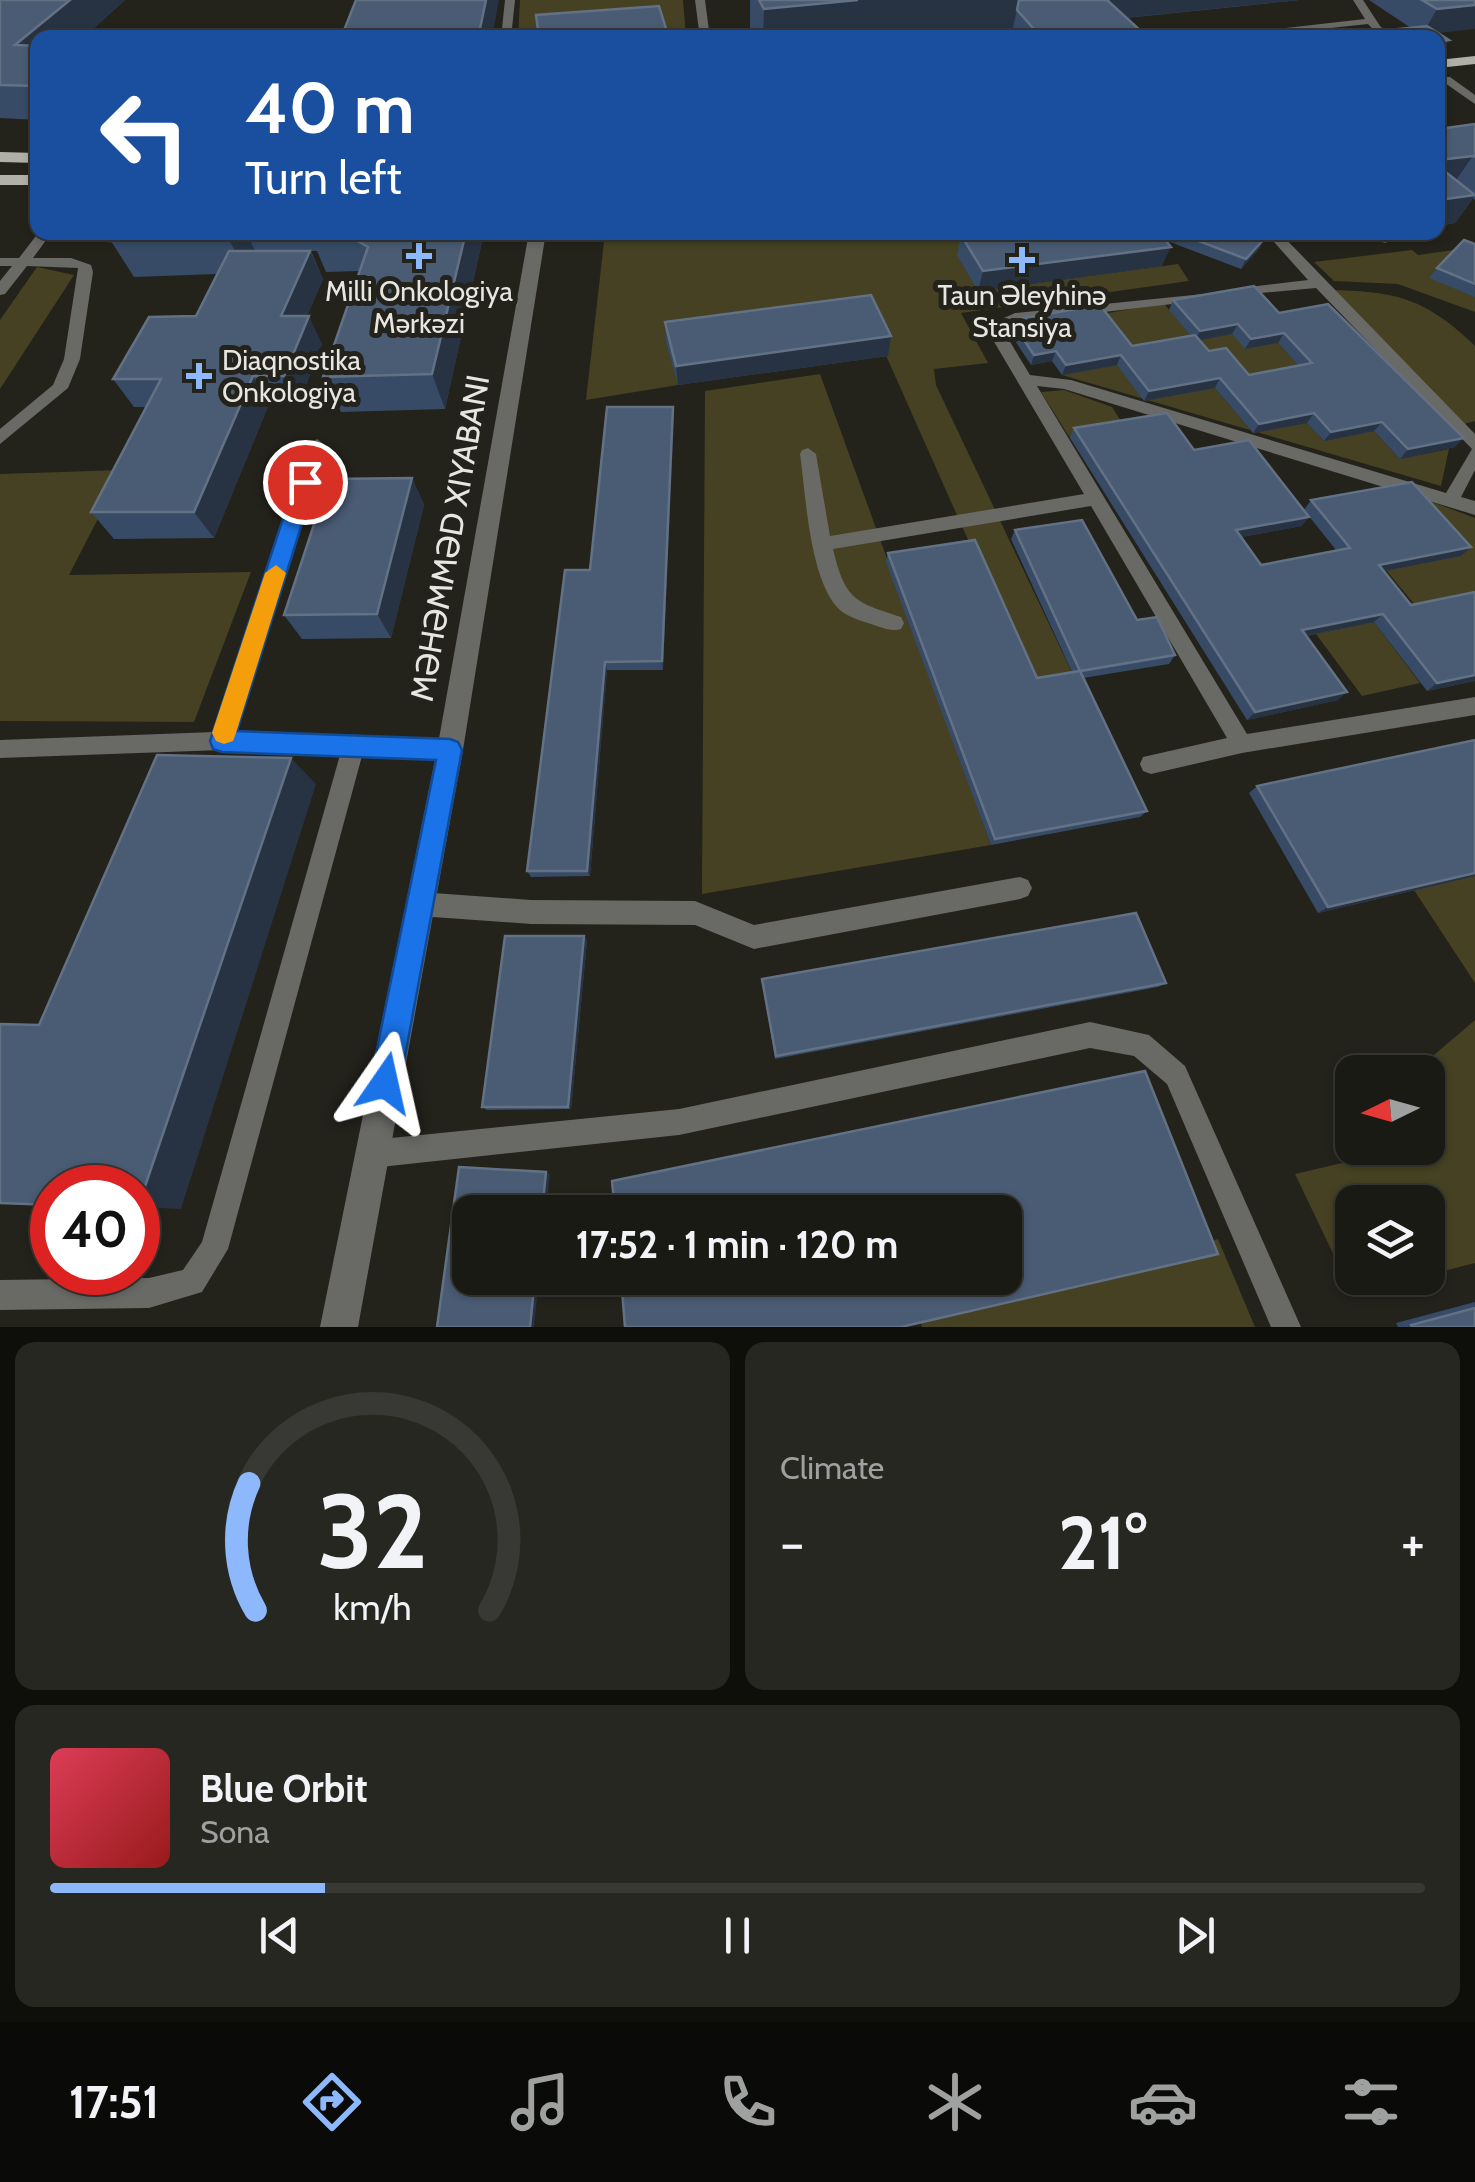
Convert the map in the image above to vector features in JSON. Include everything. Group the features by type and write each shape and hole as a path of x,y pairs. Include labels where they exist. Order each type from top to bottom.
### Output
{"main road":[{"path":"1445,63 1475,60"},
{"path":"1445,79 1475,76"},
{"path":"0,157 30,158"},
{"path":"0,180 30,180"}],"street":[{"name":"MƏHƏMMƏD XIYABANI","path":"339,1327 450,750 537,240"}],"lane":[{"path":"507,30 510,0"},
{"path":"700,0 704,30"},
{"path":"1358,0 1380,30"},
{"path":"1276,30 1370,20"},
{"path":"1445,81 1475,101"},
{"path":"0,291 40,240"},
{"path":"1279,240 1475,444"},
{"path":"0,262 71,262 84,265 86,272 72,359 60,388 0,438"},
{"path":"1242,744 998,336 1000,325 1015,318 1320,283"},
{"path":"1024,380 1065,384 1475,508"},
{"path":"222,741 317,445"},
{"path":"808,454 824,544 843,601 859,612 894,622"},
{"path":"1452,498 1475,454"},
{"path":"824,544 1096,500"},
{"path":"1152,764 1242,744 1475,706"},
{"path":"0,748 222,741 450,750"},
{"path":"0,1295 149,1294 192,1282 214,1249 354,745"},
{"path":"419,904 531,912 694,913 754,936 1020,888"},
{"path":"371,1154 680,1122 1090,1036 1140,1044 1176,1075 1286,1327"}],"shaded area":[{"path":"520,0 683,0 685,30 518,30"},
{"path":"604,240 1111,240 979,291 1178,264 1189,281 961,313 988,363 934,369 936,385 1075,679 1033,686 868,315 667,342 678,385 586,400"},
{"path":"1475,247 1475,312 1398,284 1334,281 1314,262 1412,250 1418,255"},
{"path":"37,267 74,275 0,389 0,320"},
{"path":"1328,290 1373,292 1408,300 1440,317 1475,346 1475,421 1464,424"},
{"path":"1164,303 1169,310 1232,334 1278,343 1306,373 1243,385 1128,356 1097,315"},
{"path":"1117,365 1215,388 1251,430 1062,375"},
{"path":"820,374 991,845 702,894 705,391"},
{"path":"1064,390 1112,407 1126,429 1070,438 1041,392"},
{"path":"1307,423 1324,441 1374,431 1400,459 1449,449 1441,486 1257,432"},
{"path":"123,470 69,575 251,572 194,722 0,721 0,474"},
{"path":"1403,491 1475,518 1475,599 1419,610 1386,570"},
{"path":"1374,622 1420,683 1362,696 1316,634"},
{"path":"1475,876 1475,983 1414,890"},
{"path":"1475,1020 1475,1263 1445,1271 1445,1185 1335,1185 1335,1257 1295,1174 1335,1165 1445,1165 1445,1055 1434,1055"},
{"path":"1218,1239 1255,1327 922,1327 918,1312 993,1295 1022,1295 1022,1288 1182,1252"}],"building":[{"path":"0,0 70,0 15,45 30,46 30,86 0,85"},
{"path":"356,0 486,0 480,30 344,30"},
{"path":"759,0 858,0 764,9"},
{"path":"1019,0 1107,0 1140,30 1035,30 1017,10"},
{"path":"1422,0 1475,0 1475,5 1437,9"},
{"path":"659,6 666,30 538,30 536,15"},
{"path":"1427,26 1433,30 1401,30"},
{"path":"1475,124 1475,157 1445,159 1445,128"},
{"path":"1445,171 1475,195 1445,199"},
{"path":"356,240 464,240 432,374 323,377 368,247"},
{"path":"964,240 1165,240 1171,247 983,271"},
{"path":"1196,240 1263,240 1246,259"},
{"path":"1464,240 1475,244 1475,284 1437,268"},
{"path":"229,251 310,251 281,316 309,316 284,376 253,376 194,512 91,512 161,379 113,379 149,317 196,316"},
{"path":"1254,286 1279,313 1328,304 1464,438 1408,449 1382,422 1331,432 1314,413 1259,424 1220,378 1149,391 1121,355 1066,365 1056,351 1034,355 1011,320 1100,305 1132,346 1195,335 1209,351 1226,348 1249,375 1312,363 1284,333 1251,339 1238,324 1200,331 1173,300"},
{"path":"871,295 891,336 676,366 665,322"},
{"path":"607,407 673,407 662,661 605,662 587,871 527,871 565,570 590,570"},
{"path":"1167,413 1194,450 1249,440 1309,517 1236,530 1261,565 1350,548 1311,500 1412,482 1471,547 1379,565 1411,605 1475,592 1475,675 1437,683 1383,614 1302,630 1347,692 1255,712 1074,428"},
{"path":"412,478 377,614 284,615 329,479"},
{"path":"1082,520 1137,620 1157,617 1175,655 1080,671 1015,530"},
{"path":"975,540 1037,678 1080,671 1147,811 995,839 888,553"},
{"path":"1475,740 1475,873 1328,907 1257,786"},
{"path":"157,755 291,758 152,1165 30,1165 30,1204 0,1203 0,1024 39,1025"},
{"path":"1136,913 1166,983 776,1056 762,979"},
{"path":"505,936 584,936 568,1107 482,1107"},
{"path":"1145,1071 1218,1254 901,1327 625,1327 622,1295 1022,1295 1022,1195 613,1195 612,1181"},
{"path":"459,1167 546,1172 544,1195 455,1195"},
{"path":"452,1218 452,1295 533,1295 530,1327 437,1327"},
{"path":"1475,1308 1475,1327 1411,1325"}],"slow traffic":[{"path":"224,733 276,573"}],"place":[{"name":"Milli Onkologiya Mərkəzi","path":"419,256"},
{"name":"Taun Əleyhinə Stansiya","path":"1022,260"},
{"name":"Diaqnostika Onkologiya","path":"199,376"}],"route":[{"path":"305,482 222,741 450,750 385,1083"}]}
